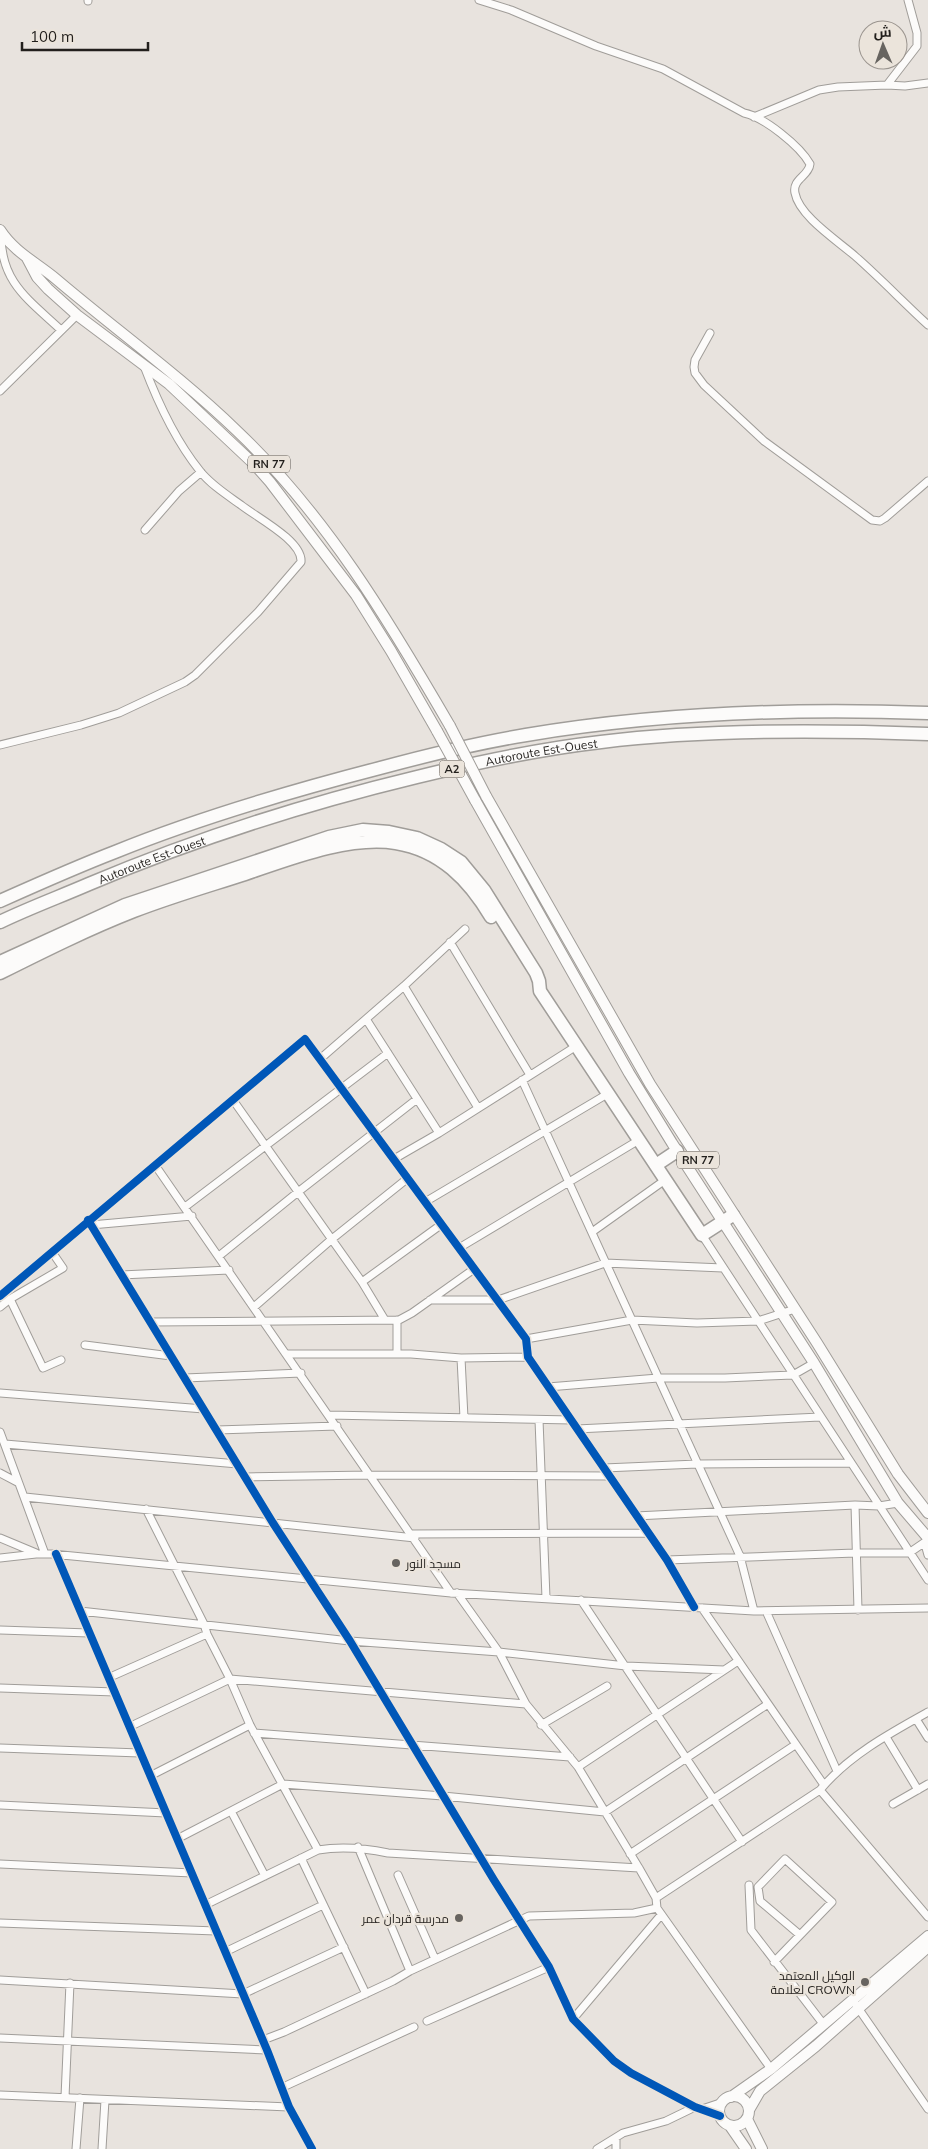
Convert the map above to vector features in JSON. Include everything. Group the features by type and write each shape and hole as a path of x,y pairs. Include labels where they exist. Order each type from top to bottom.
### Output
{"highway":[{"name":"Autoroute Est-Ouest","path":"0,901 117,851 214,816 320,783 469,746 524,735 661,718 788,712 878,711 928,713"},
{"name":"Autoroute Est-Ouest","path":"0,922 127,868 262,819 321,801 498,758 602,741 674,736 870,732 928,734"},
{"path":"0,962 125,905 329,837 363,830 388,832 417,838 441,849 461,862 474,876 536,973 540,991 578,1045 702,1235 728,1219"},
{"path":"0,973 83,933 135,911 277,863 352,843 376,840 398,843 418,849 449,866 467,881 485,906 534,989 545,997"},
{"path":"656,1165 677,1151"}],"main road":[{"name":"RN 77","path":"0,231 26,257 42,267 180,379 236,429 262,456 330,536 394,630 450,726 486,796 728,1219 795,1309 898,1474 928,1514"},
{"path":"26,257 42,283 77,314 169,384 254,464 286,501 356,595 392,650 629,1073 677,1151 728,1219 782,1313 898,1504 927,1541"},
{"path":"826,1384 836,1377"},
{"path":"730,2126 740,2125 760,2091 856,2005 928,1936"},
{"path":"746,2149 730,2126 723,2122 720,2116 720,2106 727,2099 772,2068 824,2025 856,2005 928,1947"},
{"path":"727,2099 741,2098 745,2101 748,2114 762,2149"}],"street":[{"path":"479,0 511,10 596,46 663,69 739,110 752,115 786,137 810,164 808,171 799,179 794,188 796,198 804,210 816,224 855,256 928,325"},
{"path":"887,85 917,46 916,33 908,0"},
{"path":"754,118 819,90 838,87 905,86 928,83"},
{"path":"0,231 2,261 8,274 28,300 61,330"},
{"path":"0,391 77,314"},
{"path":"710,333 694,367 695,373 704,385 764,442 872,520 880,521 885,518 928,481"},
{"path":"0,745 81,725 119,713 185,682 195,675 258,612 301,562 300,554 285,537 217,487 201,472 175,433 158,402 142,362"},
{"path":"144,530 179,491 201,472"},
{"path":"320,1058 404,986 465,929"},
{"path":"450,942 530,1075"},
{"path":"404,986 478,1108"},
{"path":"366,1019 439,1133"},
{"path":"0,1296 90,1223 305,1039 526,1339 528,1357 667,1560 694,1607"},
{"path":"394,1159 439,1133 578,1045"},
{"path":"185,1207 388,1053"},
{"path":"522,1080 740,1556 754,1612"},
{"path":"425,1202 609,1093"},
{"path":"219,1256 417,1099"},
{"path":"233,1100 362,1282 385,1320"},
{"path":"460,1248 639,1140"},
{"path":"156,1165 413,1536 499,1652 526,1704 541,1725 578,1767 640,1868 656,1898 656,1908 772,2068"},
{"path":"254,1307 332,1239 408,1178"},
{"path":"592,1232 666,1180"},
{"path":"90,1223 192,1216"},
{"path":"90,1223 273,1523 350,1641 480,1858 548,1967 573,2019 614,2062 694,2107 720,2116"},
{"path":"362,1282 442,1224"},
{"path":"702,1235 928,1580"},
{"path":"0,1307 10,1299 63,1268 52,1252"},
{"path":"430,1300 498,1300 605,1263 723,1268"},
{"path":"151,1322 397,1320 407,1316 474,1269"},
{"path":"121,1275 228,1270"},
{"path":"10,1299 43,1368 61,1360"},
{"path":"526,1339 632,1320 758,1321 795,1309"},
{"path":"397,1320 397,1354"},
{"path":"85,1345 171,1356"},
{"path":"288,1354 397,1354 461,1358 528,1357"},
{"path":"461,1358 464,1418"},
{"path":"548,1386 658,1378 793,1375 814,1363"},
{"path":"184,1378 301,1373"},
{"path":"0,1393 204,1409"},
{"path":"329,1415 572,1420"},
{"path":"577,1430 820,1417"},
{"path":"539,1420 546,1598"},
{"path":"217,1430 337,1426"},
{"path":"0,1432 45,1554"},
{"path":"5,1444 238,1464"},
{"path":"604,1468 697,1464 850,1463"},
{"path":"0,1473 17,1482"},
{"path":"246,1477 371,1475 610,1476"},
{"path":"25,1497 413,1536 648,1533"},
{"path":"636,1516 898,1504"},
{"path":"855,1505 858,1610"},
{"path":"146,1509 172,1564 204,1624 254,1733 283,1784 308,1835 318,1850"},
{"path":"0,1538 36,1554"},
{"path":"667,1560 855,1552 909,1553 927,1541 928,1555"},
{"path":"56,1554 263,2040 289,2107 312,2149"},
{"path":"0,1558 56,1554 454,1593 754,1612 928,1608"},
{"path":"582,1600 742,1842"},
{"path":"702,1608 822,1787 928,1917"},
{"path":"80,1611 350,1641 499,1652 626,1666 724,1670"},
{"path":"766,1611 837,1771"},
{"path":"0,1630 89,1633"},
{"path":"108,1678 207,1634"},
{"path":"578,1767 738,1661"},
{"path":"130,1727 230,1679 526,1704"},
{"path":"541,1725 607,1686"},
{"path":"0,1688 115,1692"},
{"path":"177,1839 283,1784 443,1796 605,1812 768,1704"},
{"path":"656,1898 822,1787 837,1771 886,1737 928,1712"},
{"path":"916,1719 928,1738"},
{"path":"150,1776 250,1724"},
{"path":"254,1733 570,1757"},
{"path":"886,1737 918,1790"},
{"path":"630,1854 795,1745"},
{"path":"0,1748 140,1753"},
{"path":"893,1804 928,1784"},
{"path":"0,1806 166,1813"},
{"path":"232,1811 265,1876"},
{"path":"358,1847 410,1971"},
{"path":"205,1905 318,1850 358,1847 388,1853 640,1868"},
{"path":"301,1858 366,1994"},
{"path":"774,1962 832,1902 785,1859 758,1887 760,1901 800,1935"},
{"path":"0,1864 192,1874"},
{"path":"398,1875 435,1959"},
{"path":"749,1885 751,1930 824,2025"},
{"path":"225,1952 323,1904"},
{"path":"263,2040 394,1981 435,1959 536,1915 583,1916 626,1913 656,1908"},
{"path":"573,2019 661,1915"},
{"path":"0,1923 216,1931"},
{"path":"0,1980 243,1994 344,1947"},
{"path":"428,2021 548,1967"},
{"path":"65,2098 70,1983"},
{"path":"856,2005 928,2109"},
{"path":"281,2088 414,2027"},
{"path":"0,2038 267,2050"},
{"path":"0,2095 289,2107"},
{"path":"76,2149 80,2098"},
{"path":"702,2109 727,2099"},
{"path":"102,2149 105,2100"},
{"path":"597,2149 639,2128 677,2118 694,2107"},
{"path":"616,2138 616,2149"}],"cycle path":[{"path":"0,1296 305,1039 526,1339 528,1357 667,1560 694,1607"},
{"path":"88,1220 273,1523 350,1641 494,1880 549,1967 573,2019 614,2061 631,2073 695,2107 720,2116"},
{"path":"56,1554 267,2050 289,2107 312,2149"}],"place":[{"name":"مسجد النور","path":"396,1563"},
{"name":"مدرسة قردان عمر","path":"459,1918"},
{"name":"الوكيل المعتمد لعلامة CROWN","path":"865,1982"}]}
